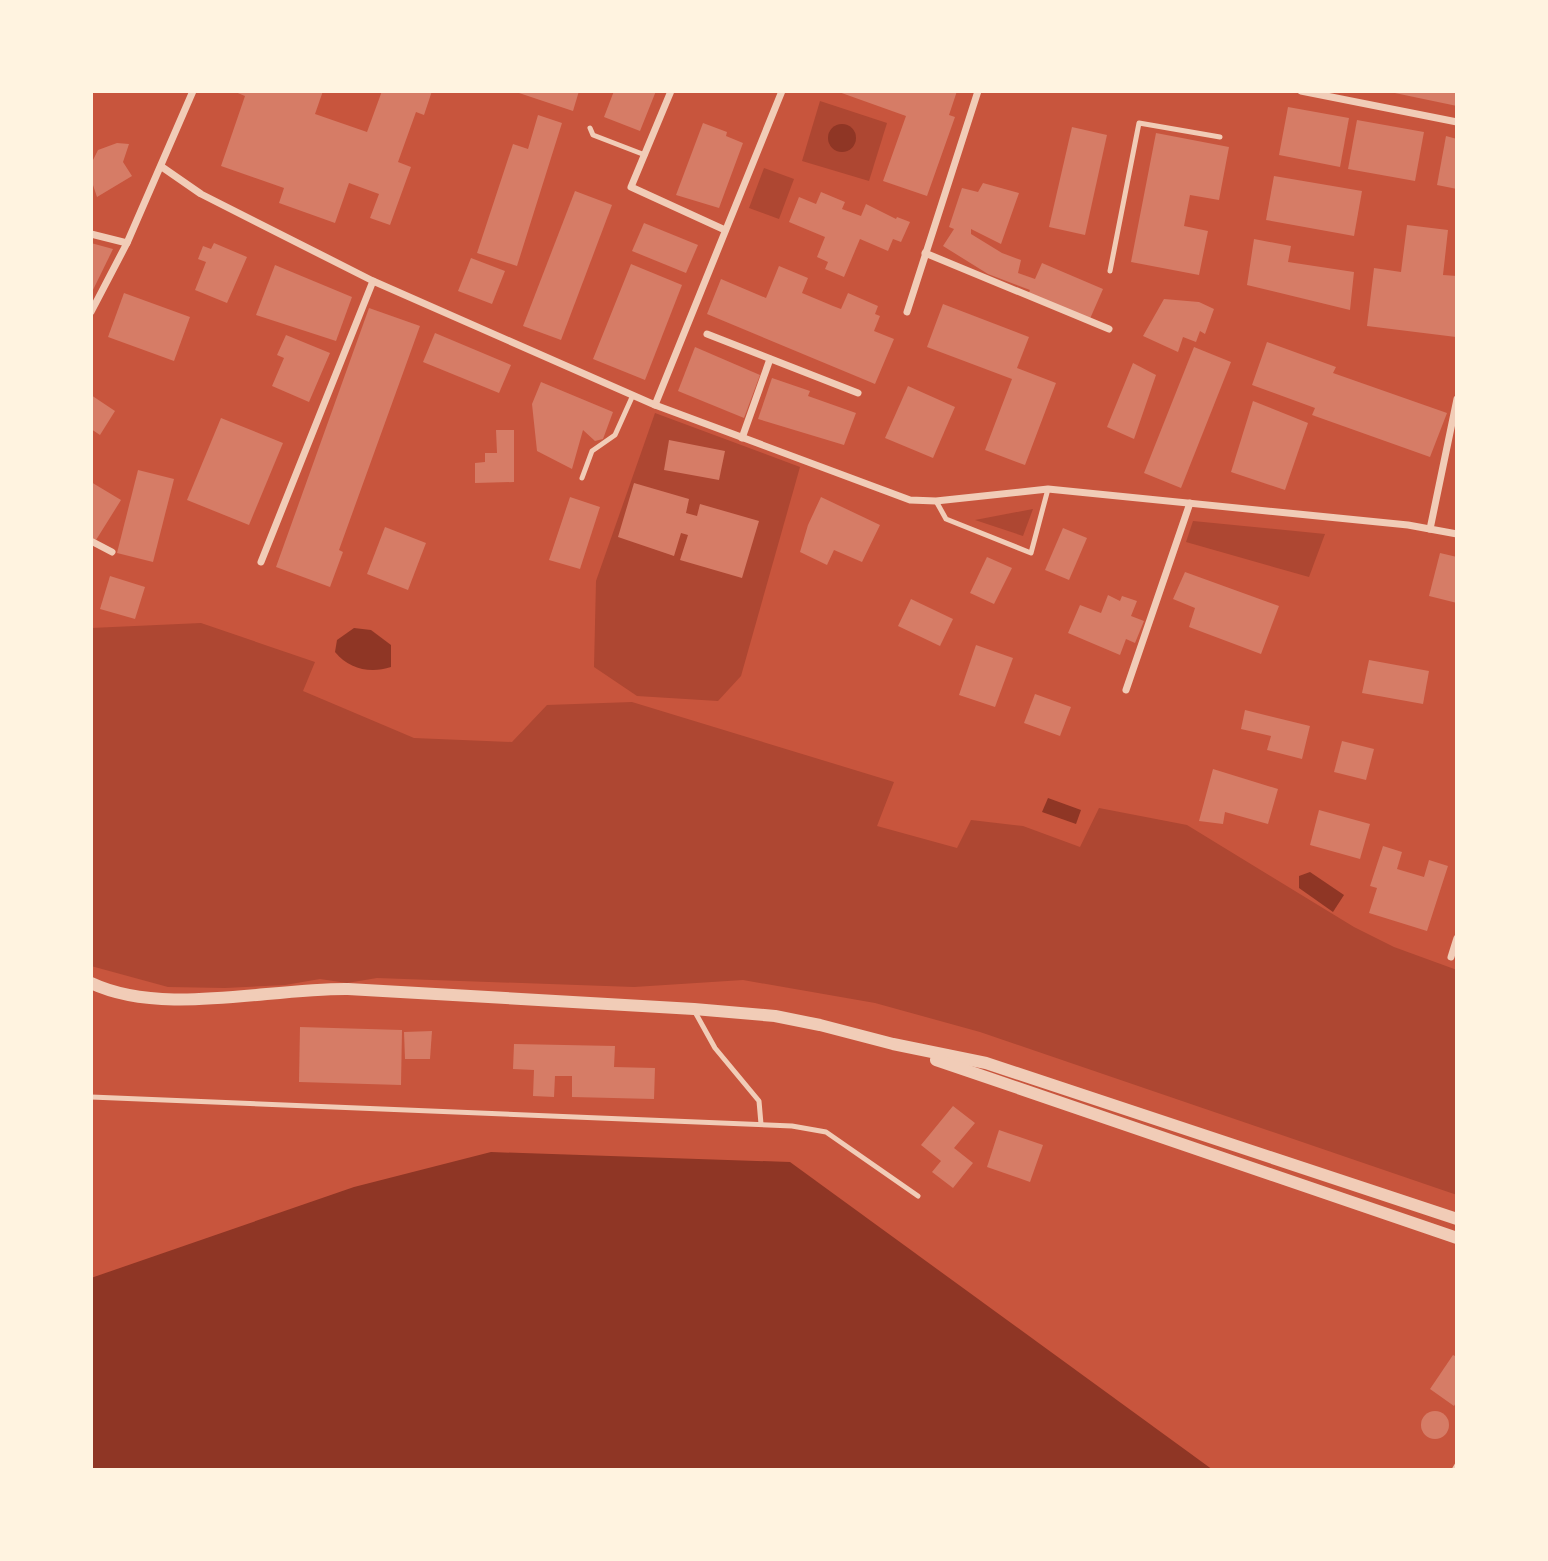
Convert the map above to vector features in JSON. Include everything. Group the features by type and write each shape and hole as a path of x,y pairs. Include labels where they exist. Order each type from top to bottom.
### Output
{"street":[{"path":"91,312 127,243 193,91"},
{"path":"671,91 632,187 725,230"},
{"path":"655,405 782,91"},
{"path":"907,312 978,91"},
{"path":"1301,91 1457,122"},
{"path":"162,167 201,194 373,281 655,405 910,500 936,501 1048,489 1457,534"},
{"path":"91,234 127,243"},
{"path":"925,253 1109,329"},
{"path":"261,562 373,281"},
{"path":"707,334 858,393"},
{"path":"742,438 770,359"},
{"path":"1430,529 1457,399"},
{"path":"1126,690 1190,503"},
{"path":"91,541 112,552"},
{"path":"1451,957 1457,938"},
{"path":"91,983 106,990 144,999 178,1000 305,989 348,989 775,1016 986,1063 1457,1219"},
{"path":"893,1044 1457,1238"}],"lane":[{"path":"1110,271 1139,122 1220,137"},
{"path":"590,128 593,135 645,155"},
{"path":"582,478 592,451 615,435 633,395"},
{"path":"936,501 946,519 1031,553 1048,489"},
{"path":"694,1009 715,1048 759,1101 761,1124"},
{"path":"91,1097 761,1124 826,1132 918,1196"},
{"path":"1454,1470 1457,1465"}],"shaded area":[{"path":"820,101 887,123 869,181 802,161"},
{"path":"842,124 852,128 856,138 852,148 842,152 832,148 828,138 832,128"},
{"path":"764,168 794,179 779,219 749,208"},
{"path":"655,413 800,467 741,676 718,701 637,696 594,667 596,581"},
{"path":"1033,509 1023,536 975,520"},
{"path":"1193,521 1325,534 1309,577 1186,542"},
{"path":"201,623 315,662 303,691 414,738 512,742 547,705 632,702 894,782 877,826 957,848 971,820 1023,826 1080,847 1099,808 1187,825 1354,927 1394,947 1457,970 1457,1195 980,1032 875,1003 743,980 634,987 377,978 347,983 320,979 285,985 168,987 91,966 91,628"},
{"path":"354,628 371,630 391,645 391,667 375,670 360,668 335,652 337,640"},
{"path":"1048,798 1081,810 1076,824 1042,812"},
{"path":"1310,872 1344,895 1333,912 1299,888 1299,876"},
{"path":"491,1152 790,1162 1213,1470 91,1470 91,1278 354,1187"}],"building":[{"path":"233,91 323,91 315,114 367,132 382,91 432,91 424,115 416,112 398,162 411,167 390,225 370,218 379,194 349,183 335,223 279,203 284,188 221,166 245,96"},
{"path":"513,91 579,91 573,111"},
{"path":"614,91 656,91 640,131 604,117"},
{"path":"836,91 957,91 949,115 955,117 927,196 883,181 906,116"},
{"path":"1457,91 1457,106 1390,92"},
{"path":"1288,107 1349,118 1340,167 1279,155"},
{"path":"538,115 562,123 517,266 477,253 513,144 528,149"},
{"path":"1357,120 1424,132 1415,181 1348,169"},
{"path":"703,123 727,132 726,136 743,143 719,208 676,195"},
{"path":"1072,127 1107,135 1085,235 1049,227"},
{"path":"1156,133 1229,147 1219,200 1190,195 1184,226 1208,231 1199,275 1131,262"},
{"path":"1446,136 1457,139 1457,189 1437,185"},
{"path":"117,143 129,144 123,162 132,176 97,197 91,179 91,164 98,150"},
{"path":"1274,176 1362,191 1354,236 1266,220"},
{"path":"983,183 1019,193 1001,244 971,229 971,234 1002,253 1021,260 1018,273 1035,279 1042,263 1103,289 1089,321 1028,295 1030,290 988,274 943,246 954,229 949,227 962,188 978,192"},
{"path":"575,191 612,205 561,340 523,326"},
{"path":"821,192 845,202 842,209 861,216 866,204 896,219 897,217 910,222 901,242 893,239 888,251 860,239 844,277 825,269 828,262 817,257 825,237 789,222 799,197 816,204"},
{"path":"644,223 698,245 686,273 632,251"},
{"path":"1407,225 1448,230 1443,275 1457,276 1456,337 1367,326 1374,268 1401,272"},
{"path":"1254,239 1291,246 1288,262 1354,272 1350,310 1247,285"},
{"path":"91,243 113,249 91,294"},
{"path":"214,243 247,257 227,303 195,290 206,262 198,259 203,246 211,249"},
{"path":"471,258 505,271 492,304 458,291"},
{"path":"631,264 682,285 645,380 593,359"},
{"path":"275,265 352,297 336,341 256,315"},
{"path":"779,266 808,278 802,293 833,306 841,309 848,293 878,306 875,314 880,316 874,331 894,339 875,384 707,314 721,279 766,298"},
{"path":"124,293 190,317 174,361 108,337"},
{"path":"1164,299 1199,302 1214,309 1205,334 1200,331 1196,342 1183,337 1178,352 1143,336"},
{"path":"943,304 1029,337 1017,368 1056,383 1025,465 985,450 1012,379 927,347"},
{"path":"369,308 420,326 339,550 343,552 330,587 276,567"},
{"path":"435,333 511,365 499,393 423,362"},
{"path":"286,335 330,353 309,402 272,386 284,358 277,355"},
{"path":"1267,342 1336,367 1333,373 1447,413 1430,457 1312,415 1315,408 1252,385"},
{"path":"695,347 760,375 744,418 678,391"},
{"path":"1194,347 1231,362 1181,488 1144,473"},
{"path":"1133,363 1156,375 1134,439 1107,427"},
{"path":"772,378 810,391 808,396 856,413 844,445 758,419"},
{"path":"541,382 613,412 603,439 595,441 583,430 572,469 537,451 532,404"},
{"path":"908,386 955,407 933,458 885,438"},
{"path":"91,395 115,411 100,435 91,429"},
{"path":"1253,401 1308,423 1285,490 1231,472"},
{"path":"221,418 283,443 249,525 187,500"},
{"path":"496,430 514,430 514,482 475,483 475,463 485,462 485,453 497,453"},
{"path":"669,440 725,451 719,480 664,470"},
{"path":"138,470 174,479 153,562 117,553"},
{"path":"91,482 121,500 96,540 91,537"},
{"path":"634,483 689,499 686,513 697,516 700,504 759,521 742,578 680,560 688,535 681,533 674,556 618,537"},
{"path":"570,497 600,507 580,569 549,560"},
{"path":"821,497 880,525 862,562 834,550 827,565 800,552 808,525"},
{"path":"385,527 426,543 408,590 367,574"},
{"path":"1063,528 1087,538 1069,580 1045,570"},
{"path":"1440,553 1457,557 1457,603 1429,596"},
{"path":"987,557 1012,568 994,604 970,593"},
{"path":"1185,572 1279,606 1261,654 1189,627 1195,608 1173,599"},
{"path":"110,576 145,587 135,619 100,609"},
{"path":"1108,595 1120,601 1122,596 1137,601 1131,616 1144,621 1135,643 1126,639 1120,655 1068,633 1080,605 1101,613"},
{"path":"911,599 953,619 940,646 898,626"},
{"path":"976,645 1013,658 995,707 959,695"},
{"path":"1369,660 1429,671 1423,704 1362,693"},
{"path":"1035,694 1071,707 1060,736 1024,723"},
{"path":"1245,710 1310,726 1302,759 1267,750 1271,736 1241,729"},
{"path":"1342,741 1374,749 1366,780 1334,772"},
{"path":"1213,769 1278,789 1268,824 1225,812 1223,824 1199,821"},
{"path":"1319,810 1370,824 1360,859 1310,845"},
{"path":"1383,846 1402,852 1397,869 1424,877 1429,860 1448,866 1427,931 1369,913 1377,888 1370,886"},
{"path":"300,1027 402,1030 401,1085 299,1082"},
{"path":"432,1031 430,1059 405,1059 404,1032"},
{"path":"514,1044 615,1046 614,1067 655,1068 654,1099 572,1097 572,1076 555,1076 554,1097 533,1096 534,1070 513,1069"},
{"path":"953,1106 975,1123 954,1148 973,1163 953,1188 932,1172 941,1161 921,1145"},
{"path":"999,1130 1043,1145 1030,1182 987,1167"},
{"path":"1453,1355 1457,1357 1457,1401 1454,1406 1430,1389"},
{"path":"1435,1411 1445,1415 1449,1425 1445,1435 1435,1439 1425,1435 1421,1425 1425,1415"}]}
